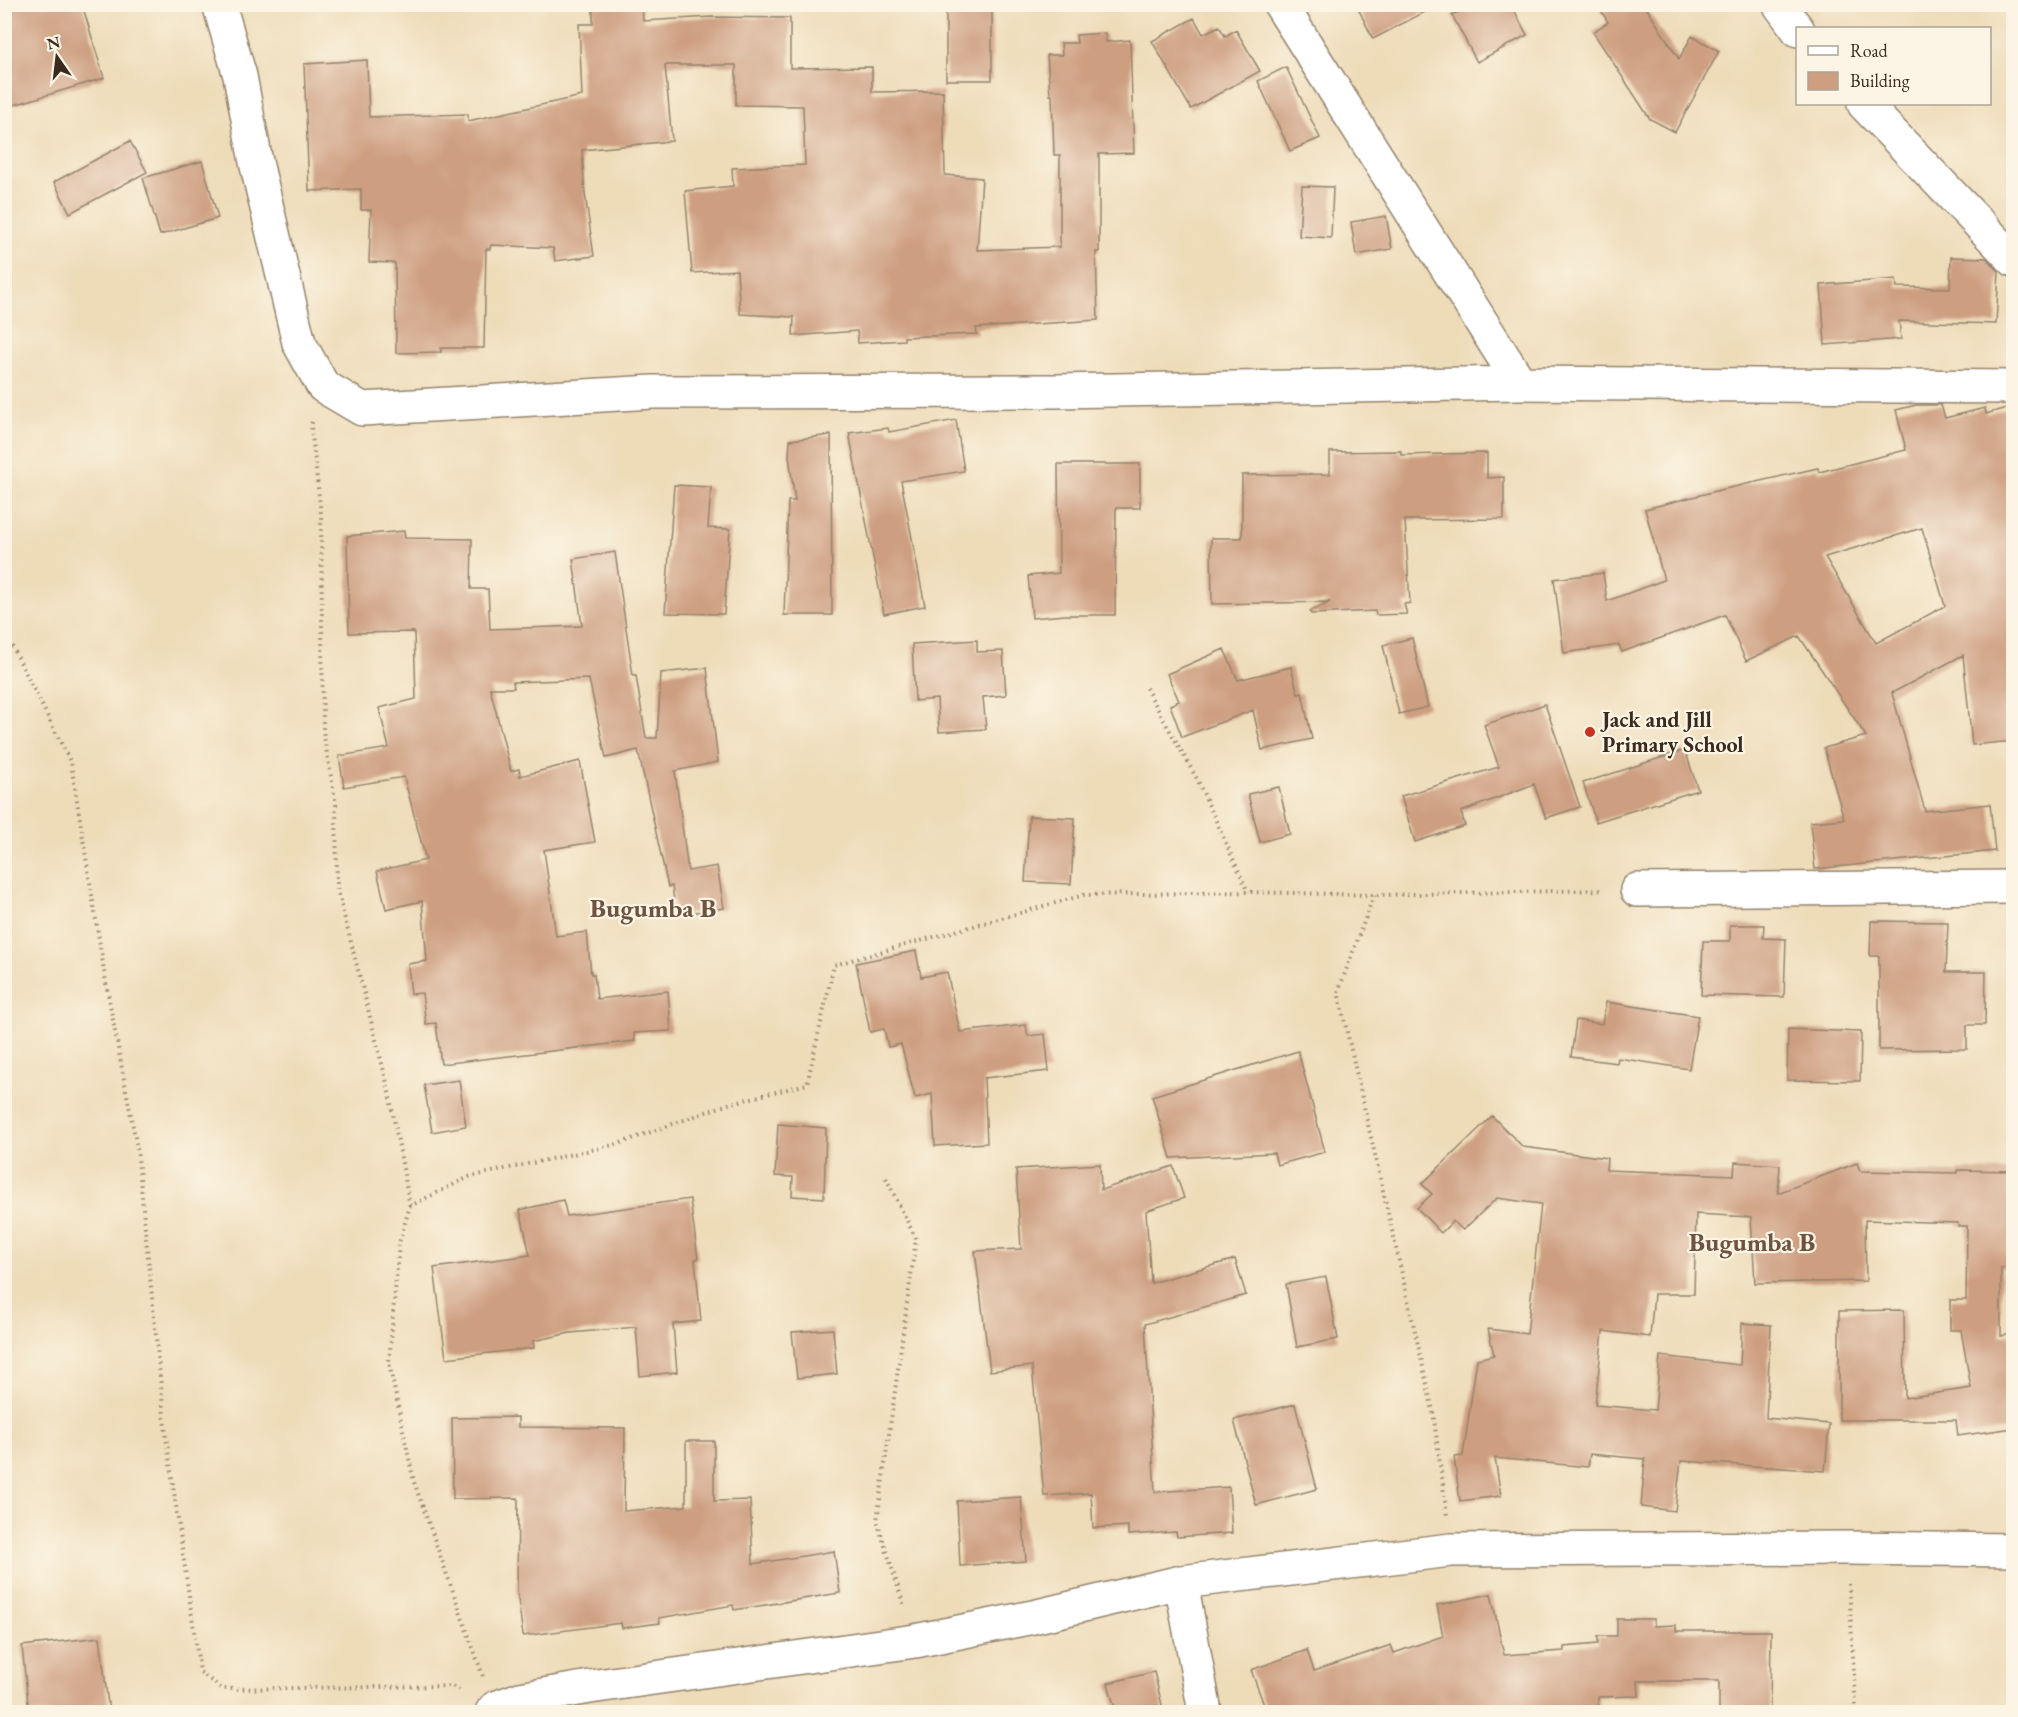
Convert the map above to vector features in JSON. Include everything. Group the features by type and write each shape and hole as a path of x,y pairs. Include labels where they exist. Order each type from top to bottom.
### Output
{"street":[{"path":"219,4 240,76 256,162 299,343 323,386 362,409 652,392 1066,391 1520,383 2013,387"},
{"path":"1280,4 1520,383"},
{"path":"1779,4 1796,29"},
{"path":"1865,105 2013,260"},
{"path":"1637,890 2013,887"},
{"path":"493,1710 520,1699 590,1687 915,1641 1033,1617 1181,1582 1451,1550 1847,1548 2013,1550"},
{"path":"1181,1582 1205,1713"}],"path":[{"path":"323,386 311,426 321,513 323,731 336,805 337,888 388,1087 410,1206 399,1243 389,1363 414,1482 493,1710"},
{"path":"4,630 71,764 106,982 137,1148 166,1436 200,1672 222,1689 452,1686 493,1710"},
{"path":"1146,688 1197,779 1248,892"},
{"path":"410,1206 469,1177 618,1144 728,1104 807,1084 834,965 1084,896 1248,892 1374,895 1637,890"},
{"path":"1374,895 1338,992 1433,1411 1451,1550"},
{"path":"886,1178 916,1239 877,1521 915,1641"},
{"path":"1847,1548 1856,1713"}],"building":[{"path":"4,4 82,4 104,78 4,108"},
{"path":"946,4 992,4 992,80 946,80"},
{"path":"1356,4 1440,4 1373,39"},
{"path":"1473,4 1511,4 1527,35 1477,62 1452,15"},
{"path":"1597,4 1644,4 1679,59 1692,36 1719,51 1675,132 1650,119 1593,32 1608,22"},
{"path":"642,5 643,21 712,17 790,18 790,68 872,67 872,92 943,91 945,175 982,178 977,250 1060,247 1060,155 1054,155 1052,95 1050,95 1047,55 1062,55 1061,43 1077,43 1076,35 1105,33 1106,42 1130,40 1134,153 1099,154 1099,252 1096,252 1098,320 976,328 977,334 904,337 904,340 858,343 857,331 793,336 794,317 740,314 737,270 692,273 685,191 733,186 732,168 805,165 803,106 736,105 736,65 665,65 672,141 582,150 585,194 594,256 555,261 553,248 491,245 490,249 486,249 484,348 441,348 441,352 396,353 395,263 369,262 371,210 361,210 361,189 309,191 304,64 367,60 369,117 468,114 468,121 582,96 579,24 593,24 593,7"},
{"path":"1194,18 1203,34 1219,26 1225,36 1236,30 1260,71 1191,109 1152,41"},
{"path":"1286,67 1320,138 1290,151 1258,81"},
{"path":"130,141 147,172 70,213 54,182"},
{"path":"202,161 218,218 160,235 143,178"},
{"path":"1302,186 1333,187 1331,238 1299,236"},
{"path":"1386,216 1392,249 1356,255 1351,222"},
{"path":"1951,257 1986,258 1999,271 1996,324 1899,321 1901,339 1825,345 1821,285 1896,279 1897,287 1950,288"},
{"path":"1916,405 1941,405 1945,418 1985,408 1986,414 2013,406 2013,741 1972,745 1963,655 1892,693 1925,811 1990,804 1995,851 1815,869 1810,822 1844,819 1824,748 1866,736 1799,636 1746,661 1725,615 1622,652 1619,645 1564,653 1554,579 1603,573 1607,601 1664,580 1645,509 1818,468 1819,472 1906,450 1896,410","holes":["1922,528 1945,606 1876,643 1825,557"]},
{"path":"956,420 964,471 901,481 925,606 884,614 849,433 888,428 889,432"},
{"path":"831,435 832,615 784,615 788,501 795,501 789,456 790,440"},
{"path":"1401,451 1401,455 1487,453 1487,478 1504,477 1504,519 1405,520 1410,603 1404,604 1407,614 1376,615 1375,611 1311,614 1310,611 1330,602 1212,604 1211,538 1242,538 1242,475 1330,474 1330,452"},
{"path":"1058,464 1140,464 1140,508 1116,508 1115,615 1065,615 1032,618 1028,576 1059,573"},
{"path":"674,485 711,487 708,528 730,529 724,614 665,613"},
{"path":"404,531 405,538 472,539 471,589 488,589 490,629 582,626 573,559 615,552 633,676 636,676 646,738 657,738 661,673 707,668 718,762 675,771 688,871 717,866 724,908 676,915 672,886 668,887 638,750 606,758 589,679 513,682 514,688 490,688 511,771 519,769 520,776 580,761 595,842 544,850 556,936 587,932 591,974 594,974 597,999 668,991 671,1031 634,1033 635,1041 441,1064 436,1023 426,1024 422,993 411,994 408,964 427,961 422,901 386,909 377,871 426,860 404,777 344,787 339,756 389,748 379,708 416,699 414,632 349,633 347,536"},
{"path":"1412,638 1428,707 1399,714 1383,645"},
{"path":"977,640 977,652 1003,651 1006,695 983,697 986,729 939,732 937,699 915,701 912,644"},
{"path":"1224,649 1238,680 1291,667 1298,694 1302,693 1312,739 1262,750 1253,710 1182,737 1170,705 1179,701 1167,674"},
{"path":"1545,704 1580,807 1546,818 1534,784 1461,812 1465,826 1415,842 1401,796 1499,767 1484,725"},
{"path":"1685,750 1698,790 1596,822 1583,783"},
{"path":"1279,787 1290,834 1260,842 1248,794"},
{"path":"1029,816 1075,818 1071,884 1025,882"},
{"path":"1871,921 1948,922 1946,972 1986,972 1985,1025 1967,1025 1967,1049 1879,1050 1879,956 1870,956"},
{"path":"1730,925 1764,925 1763,938 1786,939 1784,997 1701,995 1703,941 1730,941"},
{"path":"916,951 921,977 947,972 960,1032 1026,1025 1028,1036 1045,1034 1049,1071 984,1078 987,1143 935,1146 932,1094 915,1098 901,1044 888,1047 884,1029 870,1032 856,963"},
{"path":"1606,1002 1698,1016 1689,1069 1618,1058 1617,1063 1571,1057 1576,1020 1602,1024"},
{"path":"1788,1029 1861,1032 1860,1081 1787,1080"},
{"path":"1298,1051 1325,1152 1277,1165 1274,1153 1171,1158 1152,1096"},
{"path":"459,1080 466,1126 432,1132 424,1085"},
{"path":"1492,1116 1523,1147 1607,1158 1606,1170 1734,1175 1735,1162 1780,1165 1778,1193 1857,1163 1860,1171 1958,1173 1958,1170 2013,1171 2013,1268 2001,1268 2001,1336 2010,1334 2013,1360 2013,1428 1958,1436 1956,1420 1839,1420 1839,1311 1904,1310 1905,1398 1971,1388 1961,1330 1950,1330 1950,1300 1966,1300 1967,1226 1958,1226 1958,1223 1865,1220 1866,1281 1755,1283 1751,1217 1696,1214 1694,1294 1654,1294 1650,1337 1603,1331 1595,1405 1655,1410 1660,1356 1740,1365 1742,1323 1771,1325 1766,1418 1829,1424 1825,1471 1681,1461 1675,1511 1641,1507 1645,1459 1590,1454 1588,1467 1495,1458 1501,1496 1460,1501 1454,1457 1463,1456 1477,1359 1494,1355 1488,1329 1527,1334 1541,1204 1497,1198 1463,1230 1453,1221 1441,1233 1417,1208 1432,1194 1422,1184"},
{"path":"778,1124 826,1128 824,1198 792,1196 793,1177 775,1176"},
{"path":"1100,1164 1101,1190 1173,1166 1184,1198 1146,1211 1151,1283 1235,1259 1246,1295 1145,1324 1155,1492 1229,1487 1232,1533 1177,1537 1176,1532 1128,1535 1128,1526 1093,1528 1091,1493 1044,1496 1032,1366 990,1371 975,1251 1021,1249 1016,1169"},
{"path":"690,1199 698,1259 695,1259 701,1321 673,1324 677,1372 640,1376 636,1327 570,1333 533,1341 534,1348 446,1358 434,1268 530,1255 520,1210 563,1200 567,1216"},
{"path":"1326,1277 1338,1339 1297,1347 1286,1284"},
{"path":"833,1329 837,1374 797,1378 792,1332"},
{"path":"1295,1404 1317,1489 1256,1505 1234,1420"},
{"path":"518,1417 518,1427 625,1428 624,1511 686,1506 686,1441 714,1441 714,1501 750,1500 753,1564 834,1551 840,1593 734,1610 733,1605 659,1618 660,1623 622,1628 621,1623 523,1636 517,1591 518,1498 453,1499 452,1418"},
{"path":"1021,1497 1026,1561 960,1566 957,1501"},
{"path":"1491,1594 1504,1655 1564,1651 1564,1647 1598,1644 1598,1636 1617,1636 1617,1619 1654,1619 1654,1626 1676,1625 1676,1631 1771,1631 1770,1713 1719,1713 1719,1681 1638,1681 1639,1696 1598,1697 1599,1713 1267,1713 1251,1670 1307,1650 1314,1671 1391,1645 1394,1653 1443,1636 1437,1605"},
{"path":"100,1637 109,1713 29,1713 22,1646"},
{"path":"1154,1672 1164,1713 1116,1713 1108,1683"}],"place":[{"name":"Jack and Jill Primary School","path":"1590,732"}],"district":[{"name":"Bugumba B","path":"653,908"},
{"name":"Bugumba B","path":"1752,1242"}]}
